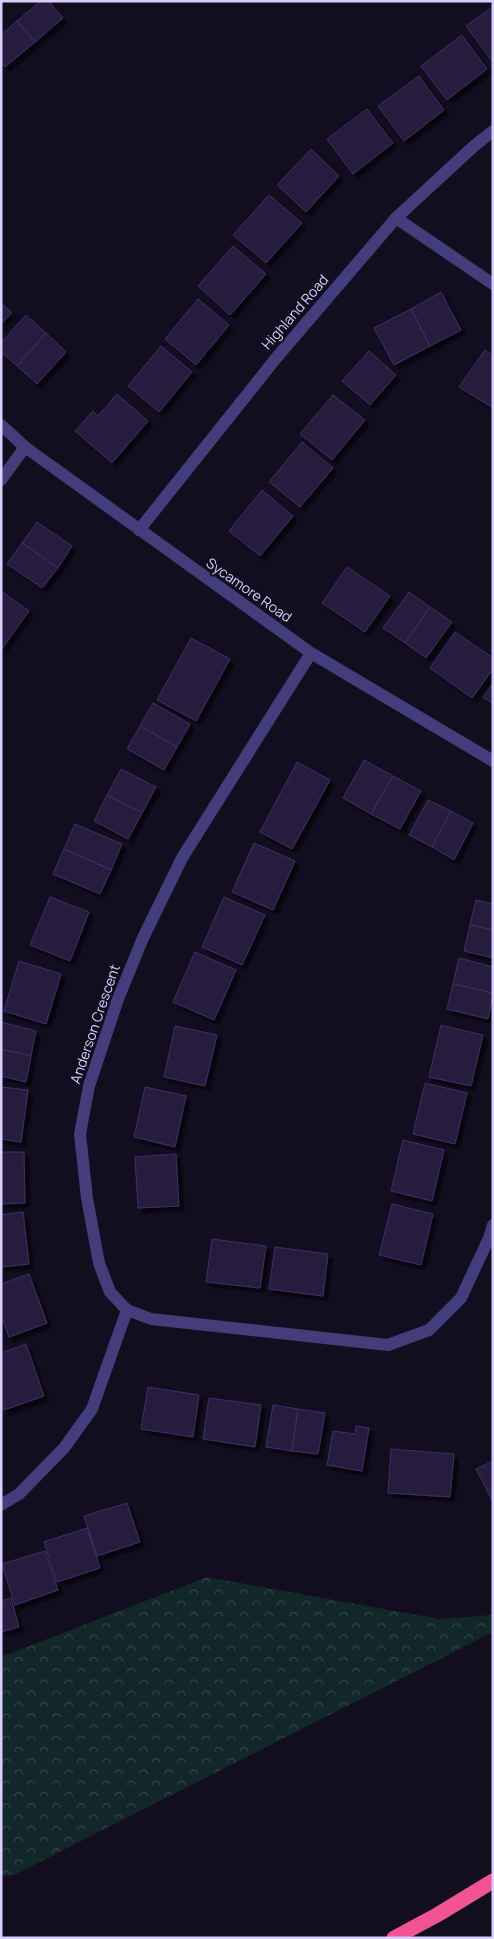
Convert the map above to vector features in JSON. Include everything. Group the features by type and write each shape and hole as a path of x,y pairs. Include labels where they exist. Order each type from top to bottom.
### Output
{"highway":[{"path":"394,1938 437,1915 493,1881"}],"street":[{"name":"Highland Road","path":"139,530 277,357 396,218 474,146 493,131"},
{"path":"396,218 493,284"},
{"name":"Sycamore Road","path":"1,425 25,447 311,652 493,761"},
{"path":"1,480 25,447"},
{"name":"Anderson Crescent","path":"311,652 182,858 143,938 121,990 89,1086 80,1134 87,1198 99,1263 110,1292 127,1310 151,1319 388,1345 429,1330 461,1298 489,1238 493,1225"},
{"path":"1,1505 19,1494 64,1448 92,1409 127,1310"}],"green space":[{"path":"207,1577 439,1619 493,1615 493,1632 14,1875 1,1876 1,1657"}],"building":[{"path":"41,1 49,1 63,18 35,42 17,21"},
{"path":"493,7 493,60 492,61 466,26"},
{"path":"17,21 35,42 5,67 1,63 1,35"},
{"path":"462,35 487,69 447,100 421,66"},
{"path":"419,76 444,110 404,141 378,106"},
{"path":"367,109 393,143 353,174 327,139"},
{"path":"311,149 339,176 306,212 277,185"},
{"path":"269,195 302,223 266,263 233,235"},
{"path":"233,246 266,274 230,315 198,286"},
{"path":"441,292 461,330 430,346 411,309"},
{"path":"198,299 229,325 196,365 165,339"},
{"path":"1,303 12,313 1,324"},
{"path":"411,309 430,346 394,365 374,328"},
{"path":"26,315 46,333 17,366 1,352 1,343"},
{"path":"46,333 66,352 37,384 17,366"},
{"path":"161,346 192,372 159,412 128,386"},
{"path":"485,350 493,356 493,408 459,387"},
{"path":"369,351 396,375 370,405 342,381"},
{"path":"117,394 148,421 112,463 75,431 93,411 98,416"},
{"path":"333,395 365,420 332,460 300,434"},
{"path":"302,442 333,468 300,507 269,482"},
{"path":"262,490 293,516 260,556 229,531"},
{"path":"37,522 72,546 58,568 22,543"},
{"path":"22,543 58,568 42,588 7,564"},
{"path":"347,567 390,596 365,632 322,603"},
{"path":"1,591 29,611 1,650"},
{"path":"409,592 430,607 405,643 383,628"},
{"path":"430,607 452,622 426,658 405,643"},
{"path":"455,632 493,658 493,669 472,698 430,668"},
{"path":"191,638 230,659 196,721 157,700"},
{"path":"493,683 493,704 483,697"},
{"path":"153,703 190,724 177,747 140,726"},
{"path":"140,726 177,747 164,770 127,749"},
{"path":"364,760 393,776 371,814 343,798"},
{"path":"297,762 330,780 292,849 260,832"},
{"path":"121,769 156,787 142,813 107,795"},
{"path":"393,776 421,791 400,829 371,814"},
{"path":"107,795 142,813 128,839 94,821"},
{"path":"428,800 451,811 432,847 409,835"},
{"path":"451,811 473,823 454,860 432,847"},
{"path":"75,824 122,844 111,870 64,849"},
{"path":"254,843 295,861 273,910 232,892"},
{"path":"64,849 111,870 100,894 53,874"},
{"path":"50,897 89,912 70,961 30,945"},
{"path":"224,897 265,915 242,965 202,947"},
{"path":"476,900 493,904 493,930 470,925"},
{"path":"470,925 493,930 493,958 464,951"},
{"path":"195,952 236,970 214,1020 173,1002"},
{"path":"459,958 493,967 493,993 453,984"},
{"path":"19,961 61,974 46,1024 4,1011"},
{"path":"453,984 493,993 488,1019 447,1009"},
{"path":"1,1022 36,1031 31,1056 1,1049"},
{"path":"441,1025 483,1035 471,1086 429,1077"},
{"path":"175,1026 217,1035 205,1086 164,1077"},
{"path":"1,1049 31,1056 26,1082 1,1076"},
{"path":"425,1083 467,1093 455,1144 413,1134"},
{"path":"1,1087 28,1090 21,1142 1,1139"},
{"path":"145,1087 186,1096 175,1147 134,1137"},
{"path":"403,1140 444,1150 432,1201 391,1191"},
{"path":"1,1152 24,1152 25,1203 1,1204"},
{"path":"176,1154 179,1206 138,1208 135,1157"},
{"path":"392,1204 433,1214 421,1265 379,1255"},
{"path":"23,1212 29,1264 1,1267 1,1215"},
{"path":"212,1239 266,1246 260,1288 206,1282"},
{"path":"275,1247 328,1254 323,1296 269,1289"},
{"path":"29,1274 47,1323 9,1337 1,1315 1,1284"},
{"path":"26,1344 44,1396 4,1410 1,1401 1,1353"},
{"path":"148,1387 199,1395 193,1437 141,1429"},
{"path":"209,1398 261,1405 255,1447 203,1439"},
{"path":"273,1405 298,1409 292,1451 266,1447"},
{"path":"298,1409 325,1413 318,1454 292,1451"},
{"path":"356,1426 369,1428 362,1471 327,1465 333,1431 355,1434"},
{"path":"391,1449 454,1454 450,1497 388,1493"},
{"path":"493,1461 493,1502 476,1469"},
{"path":"127,1503 140,1542 97,1556 84,1516"},
{"path":"87,1528 100,1568 57,1582 44,1542"},
{"path":"45,1551 58,1590 15,1605 2,1564"},
{"path":"11,1598 19,1627 1,1632 1,1601"}]}
